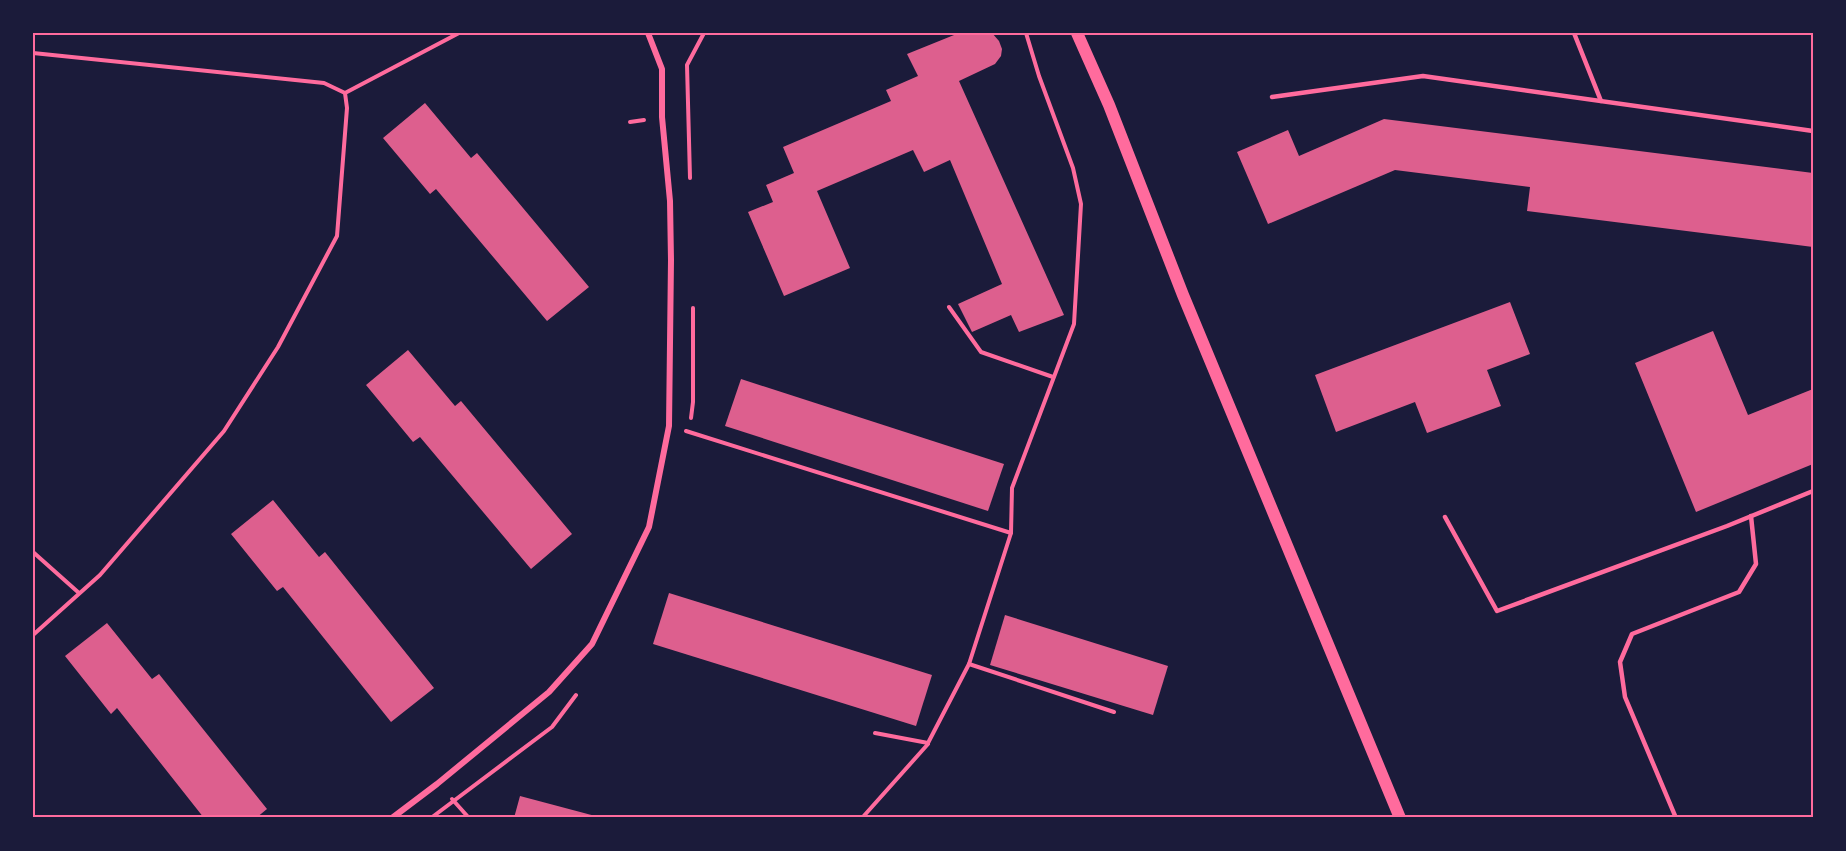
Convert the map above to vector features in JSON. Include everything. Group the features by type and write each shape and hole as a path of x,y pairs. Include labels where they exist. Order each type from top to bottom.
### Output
{"main road":[{"path":"1077,33 1109,105 1183,295 1400,818"}],"street":[{"path":"392,818 549,692 592,644 649,527 669,426 671,260 670,201 662,117 662,69 648,33"}],"lane":[{"path":"1574,33 1601,101"},
{"path":"1272,97 1424,76 1813,132"},
{"path":"1445,517 1497,611 1751,516 1813,490"},
{"path":"1676,818 1626,697 1620,662 1632,634 1739,592 1756,564 1751,516"}],"path":[{"path":"345,93 459,33"},
{"path":"862,818 928,743 969,664 1011,534 1012,488 1074,324 1081,204 1073,168 1039,76 1026,33"},
{"path":"33,53 324,83 345,93"},
{"path":"33,635 100,575 224,431 279,347 337,236 347,108 345,93"},
{"path":"949,307 981,352 1053,377"},
{"path":"689,433 1011,534"},
{"path":"33,552 79,593"},
{"path":"969,664 1113,712"},
{"path":"875,733 928,743"},
{"path":"431,818 453,801 469,818"}],"building":[{"path":"959,33 992,33 1002,49 1001,56 995,64 959,81 1064,315 1019,332 1011,315 972,332 958,304 1002,284 950,160 924,172 913,150 817,191 850,268 784,296 748,212 773,202 766,185 794,173 783,147 891,101 886,90 918,76 907,54"},
{"path":"425,103 471,158 477,153 589,287 547,321 436,189 430,194 383,138"},
{"path":"1384,119 1813,173 1813,247 1527,211 1530,187 1395,170 1268,224 1237,152 1288,130 1299,156"},
{"path":"1510,302 1530,354 1487,370 1501,406 1427,433 1415,402 1336,432 1315,375"},
{"path":"1713,331 1748,415 1813,389 1813,464 1696,512 1635,363"},
{"path":"408,350 455,406 461,401 572,534 531,569 420,437 413,442 366,385"},
{"path":"741,379 1004,464 988,511 725,426"},
{"path":"273,500 319,557 325,552 434,688 391,722 283,587 277,591 231,534"},
{"path":"669,593 932,675 916,726 653,644"},
{"path":"1005,615 1168,666 1153,715 990,665"},
{"path":"107,623 152,679 159,674 267,809 256,818 204,818 117,708 111,714 65,656"},
{"path":"520,796 599,817 514,818"}]}
